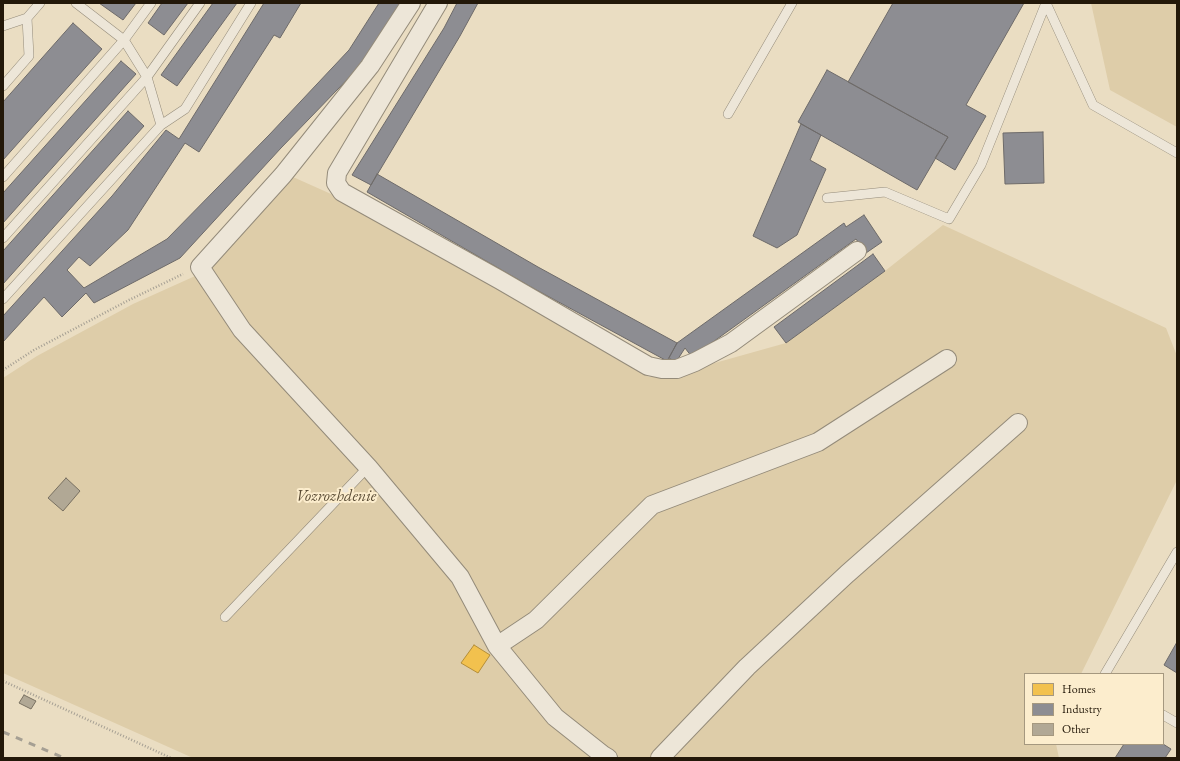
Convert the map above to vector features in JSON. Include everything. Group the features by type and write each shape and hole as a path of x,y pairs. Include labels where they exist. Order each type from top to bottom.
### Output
{"street":[{"path":"411,3 370,66 288,169 200,267 242,330 368,467 460,577 497,646 556,717 608,758"},
{"path":"438,3 337,173 336,183 342,192 500,280 648,366 662,369 677,369 695,362 731,343 857,251"},
{"path":"497,646 536,620 652,505 818,442 947,359"},
{"path":"660,758 753,662 847,574 1018,423"}],"lane":[{"path":"3,26 27,18 40,3"},
{"path":"77,3 124,40 147,77 161,125"},
{"path":"3,177 124,40 151,3"},
{"path":"3,238 147,77 200,3"},
{"path":"3,299 161,125 185,109 251,3"},
{"path":"728,114 792,3"},
{"path":"1046,3 1093,105 1177,153"},
{"path":"827,198 885,192 949,219 980,165 1046,3"},
{"path":"3,86 29,56 27,18"},
{"path":"225,617 368,467"},
{"path":"1106,673 1177,552"},
{"path":"1164,715 1177,723"}],"path":[{"path":"3,370 34,350 115,307 200,267"},
{"path":"3,681 171,758"}],"green space":[{"path":"1091,3 1177,3 1177,127 1110,90"},
{"name":"Vozrozhdenie","path":"293,177 340,198 649,377 679,373 786,343 885,271 943,225 1166,328 1177,356 1177,480 1081,673 1024,673 1024,745 1056,745 1059,758 193,758 3,673 3,378 37,356 133,304 204,272 217,260"}],"building: Homes":[{"path":"474,645 490,655 478,673 461,663"}],"building: Industry":[{"path":"99,3 136,3 123,20"},
{"path":"162,3 188,3 164,35 148,23"},
{"path":"213,3 237,3 177,86 161,75"},
{"path":"264,3 301,3 280,38 274,35 199,152 185,143 128,230 90,266 79,257 67,270 84,288 167,239 269,135 349,50 379,3 403,3 365,61 281,148 180,258 94,303 86,293 62,317 44,297 3,342 3,316 112,196 166,130 179,139"},
{"path":"457,3 478,3 460,36 371,185 352,175 444,28"},
{"path":"893,3 1024,3 966,105 986,116 955,170 935,158 948,137 848,82"},
{"path":"73,23 102,49 3,160 3,102"},
{"path":"121,61 136,74 3,223 3,193"},
{"path":"827,70 948,137 917,190 798,122"},
{"path":"128,111 144,126 3,284 3,251"},
{"path":"801,124 821,135 810,160 826,169 797,235 777,248 753,236"},
{"path":"1043,132 1044,183 1005,184 1003,133"},
{"path":"377,174 538,267 677,343 667,361 531,287 367,192"},
{"path":"864,215 882,242 866,253 856,239 692,357 685,348 676,362 669,358 677,343 844,223 846,227"},
{"path":"873,254 885,271 786,343 774,327"},
{"path":"1177,642 1177,673 1164,665"},
{"path":"1123,745 1164,745 1171,749 1165,758 1115,758"}],"building: Other":[{"path":"66,478 80,491 63,511 48,498"},
{"path":"24,695 36,701 31,709 19,703"}],"railway":[{"path":"3,732 64,758"}]}
